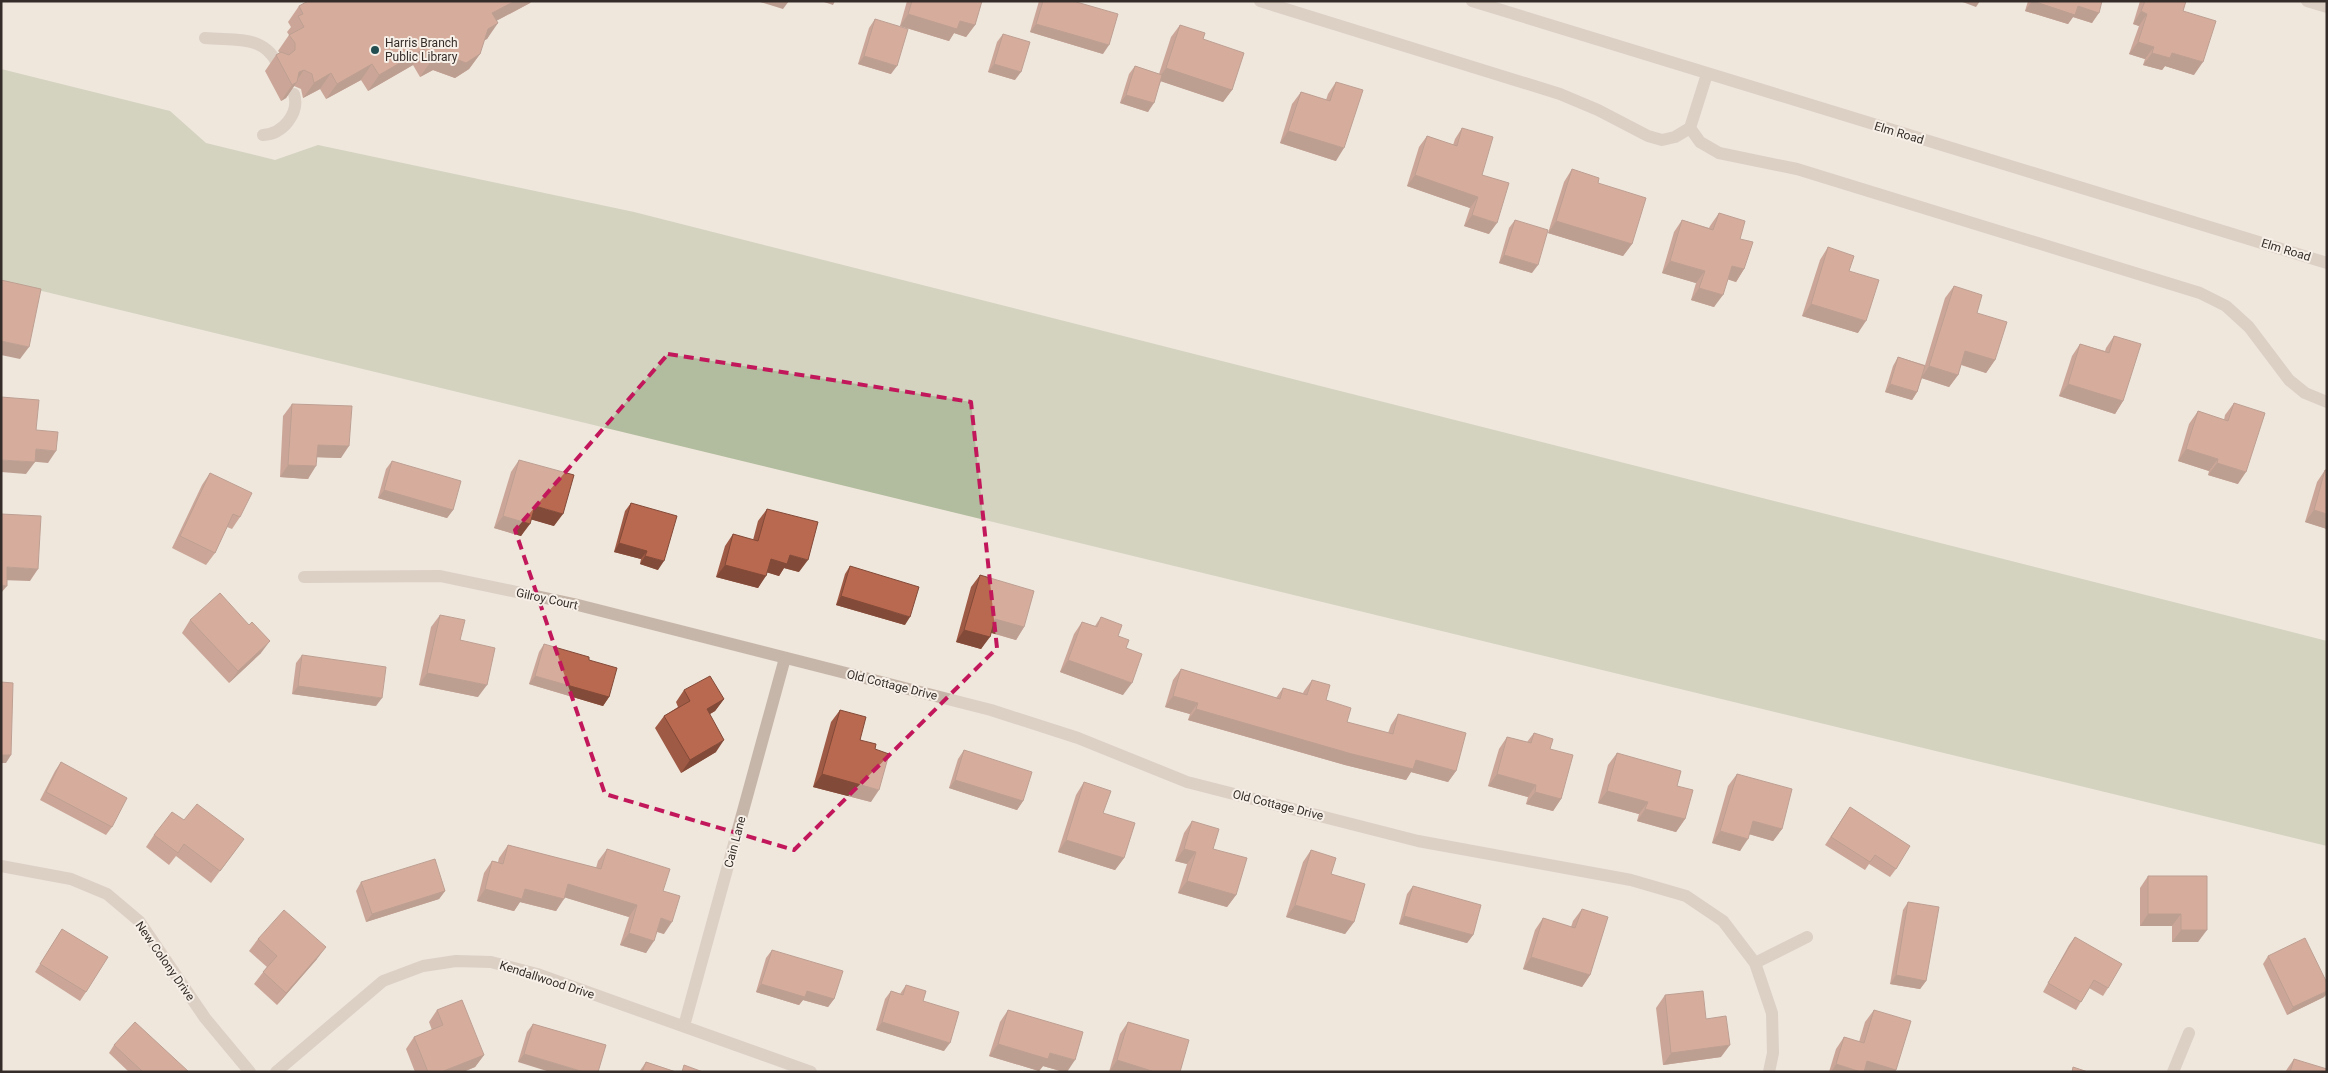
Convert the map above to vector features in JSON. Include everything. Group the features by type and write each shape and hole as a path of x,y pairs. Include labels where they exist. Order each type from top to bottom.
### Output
{"street":[{"path":"1260,1 1560,94 1598,110 1648,136 1662,140 1675,137 1690,128 1707,74"},
{"name":"Elm Road","path":"1472,1 2327,263"},
{"path":"2307,1 2327,7"},
{"path":"205,38 258,44 269,50 277,63"},
{"path":"263,134 275,132 292,117 296,102 294,94"},
{"path":"1690,128 1700,142 1719,153 1797,169 2200,294 2226,306 2249,327 2289,380 2305,393 2327,402"},
{"name":"Gilroy Court","path":"304,577 440,576 574,604 785,658"},
{"name":"Old Cottage Drive","path":"785,658 991,710 1078,738 1187,782 1418,840 1631,880 1686,896 1723,921 1755,963 1772,1013 1774,1053 1769,1072"},
{"name":"Cain Lane","path":"684,1026 785,658"},
{"name":"New Colony Drive","path":"1,866 71,879 106,894 139,921 205,1018 250,1072"},
{"path":"1755,963 1807,937"},
{"name":"Kendallwood Drive","path":"276,1072 383,981 423,966 456,961 491,962 537,974 811,1072"},
{"path":"2173,1072 2189,1033"}],"highlighted area":[{"path":"668,354 971,402 997,648 794,850 605,794 515,530"}],"green space":[{"path":"1,69 170,111 206,143 275,160 318,145 634,212 2327,641 2327,846 1,281"}],"building":[{"name":"Harris Branch Public Library","path":"308,1 515,1 492,13 498,23 488,29 480,54 466,63 444,54 431,61 424,49 379,75 372,64 337,84 331,73 314,83 312,74 304,70 299,72 297,82 292,85 276,55 281,52 289,55 295,50 295,43 289,35 304,27 298,16 303,14 299,6"},
{"path":"912,1 982,1 975,25 960,21 957,29 908,14"},
{"path":"1043,1 1073,1 1118,14 1109,45 1036,24"},
{"path":"2033,1 2102,1 2099,13 2078,6 2075,15"},
{"path":"2145,1 2186,1 2183,11 2216,21 2203,62 2172,53 2170,58 2152,53 2154,47 2138,42 2147,14 2141,11"},
{"path":"875,19 908,29 897,66 864,56"},
{"path":"1180,25 1205,33 1203,39 1244,53 1232,90 1166,68"},
{"path":"1003,34 1030,42 1021,72 994,64"},
{"path":"1135,66 1162,75 1154,103 1126,95"},
{"path":"1336,82 1363,90 1344,148 1288,131 1301,92 1330,101"},
{"path":"1462,128 1493,137 1482,175 1509,183 1497,223 1472,215 1478,197 1415,175 1427,136 1457,146"},
{"path":"1572,169 1599,178 1598,183 1646,198 1632,244 1556,221"},
{"path":"1719,213 1745,221 1740,239 1753,242 1744,269 1732,266 1723,295 1699,288 1705,271 1670,261 1682,220 1713,230"},
{"path":"1515,220 1548,230 1538,265 1504,255"},
{"path":"1828,247 1854,256 1849,271 1879,280 1866,321 1811,304"},
{"path":"1,280 41,289 29,347 1,341"},
{"path":"1954,286 1982,295 1977,313 2007,322 1995,360 1965,351 1958,375 1929,366"},
{"path":"2114,336 2141,344 2123,401 2068,384 2080,344 2109,353"},
{"path":"1898,357 1925,366 1917,392 1890,384"},
{"path":"1,397 39,400 36,430 58,432 56,451 36,449 35,462 1,460"},
{"path":"2234,403 2265,413 2246,472 2217,463 2218,459 2186,449 2198,411 2228,421"},
{"path":"292,404 352,406 349,446 318,445 316,466 288,465"},
{"path":"519,460 574,475 563,514 535,506 530,524 503,516"},
{"path":"392,461 461,481 453,510 384,490"},
{"path":"2325,470 2327,470 2327,514 2314,510"},
{"path":"210,473 252,493 240,517 233,514 215,553 180,536"},
{"path":"631,503 677,516 664,561 645,556 647,551 619,543"},
{"path":"767,509 818,522 808,560 790,555 787,564 771,559 766,576 725,565 733,534 758,541"},
{"path":"1,514 41,516 38,569 7,567 7,586 1,585"},
{"path":"850,566 919,587 910,617 841,596"},
{"path":"980,575 1034,591 1024,627 995,619 990,637 964,630"},
{"path":"220,593 249,625 252,622 270,641 238,671 190,620"},
{"path":"440,615 465,620 460,640 495,648 487,685 427,673"},
{"path":"1101,617 1122,625 1118,636 1129,640 1126,648 1142,654 1132,683 1068,660 1082,622 1097,627"},
{"path":"544,644 589,657 589,660 617,668 609,697 535,676"},
{"path":"302,655 386,667 382,698 298,686"},
{"path":"1181,669 1280,699 1283,688 1307,695 1312,680 1330,685 1326,700 1351,708 1347,722 1393,734 1398,714 1466,733 1456,771 1416,760 1413,769 1352,754 1196,709 1198,703 1173,696"},
{"path":"710,676 724,699 707,709 724,740 690,760 664,716 690,701 684,690"},
{"path":"1,682 13,683 11,755 1,755"},
{"path":"840,710 866,717 860,740 876,744 875,749 889,754 879,790 822,774"},
{"path":"1534,733 1553,739 1550,749 1573,755 1561,799 1535,792 1536,785 1497,774 1507,737 1531,743"},
{"path":"964,750 1032,772 1023,801 955,780"},
{"path":"1617,753 1681,771 1677,786 1693,790 1685,819 1645,809 1648,802 1607,791"},
{"path":"61,762 127,798 112,827 46,792"},
{"path":"1737,774 1792,789 1782,829 1753,821 1748,839 1720,831"},
{"path":"1084,782 1111,791 1103,813 1135,823 1124,858 1066,840"},
{"path":"197,804 244,839 220,871 184,844 178,853 154,835 172,812 184,820"},
{"path":"1850,807 1910,846 1896,869 1875,855 1870,862 1831,837"},
{"path":"1192,821 1219,829 1213,849 1247,858 1236,895 1187,881 1196,852 1184,849"},
{"path":"508,845 601,869 607,849 670,869 663,891 680,896 672,922 661,918 654,941 629,933 637,905 568,884 564,899 525,889 522,899 485,889 492,861 503,864"},
{"path":"1311,850 1336,858 1331,874 1365,884 1354,922 1295,905"},
{"path":"435,859 445,891 372,914 361,882"},
{"path":"2148,876 2207,876 2207,930 2181,930 2181,914 2148,914"},
{"path":"1413,886 1481,905 1473,935 1404,916"},
{"path":"1908,902 1939,907 1926,981 1896,975"},
{"path":"1582,909 1608,917 1590,975 1531,957 1543,918 1575,928"},
{"path":"284,910 326,947 286,993 263,972 277,956 258,939"},
{"path":"62,929 108,957 86,992 40,964"},
{"path":"2075,937 2122,964 2108,988 2094,980 2081,1002 2048,983"},
{"path":"2305,938 2327,983 2327,991 2293,1007 2268,956"},
{"path":"772,950 843,971 834,999 807,991 805,997 761,984"},
{"path":"906,985 926,991 923,1001 959,1012 950,1043 882,1022 891,991 903,995"},
{"path":"1703,991 1706,1019 1726,1016 1730,1045 1671,1053 1665,995"},
{"path":"462,1000 484,1055 441,1072 428,1072 414,1037 443,1025 437,1010"},
{"path":"1008,1010 1083,1032 1075,1060 1050,1053 1048,1059 998,1044"},
{"path":"1874,1010 1911,1021 1896,1070 1867,1061 1864,1072 1836,1064 1844,1037 1864,1043"},
{"path":"135,1022 189,1072 143,1072 114,1045"},
{"path":"1128,1022 1189,1040 1180,1072 1151,1072 1117,1060"},
{"path":"533,1024 606,1045 598,1072 584,1072 524,1054"},
{"path":"2294,1059 2327,1069 2327,1072 2290,1072"},
{"path":"646,1062 676,1072 642,1072"},
{"path":"684,1065 703,1072 682,1072"},
{"path":"2073,1067 2088,1072 2072,1072"}],"place":[{"name":"Harris Branch Public Library","path":"375,50"}]}
